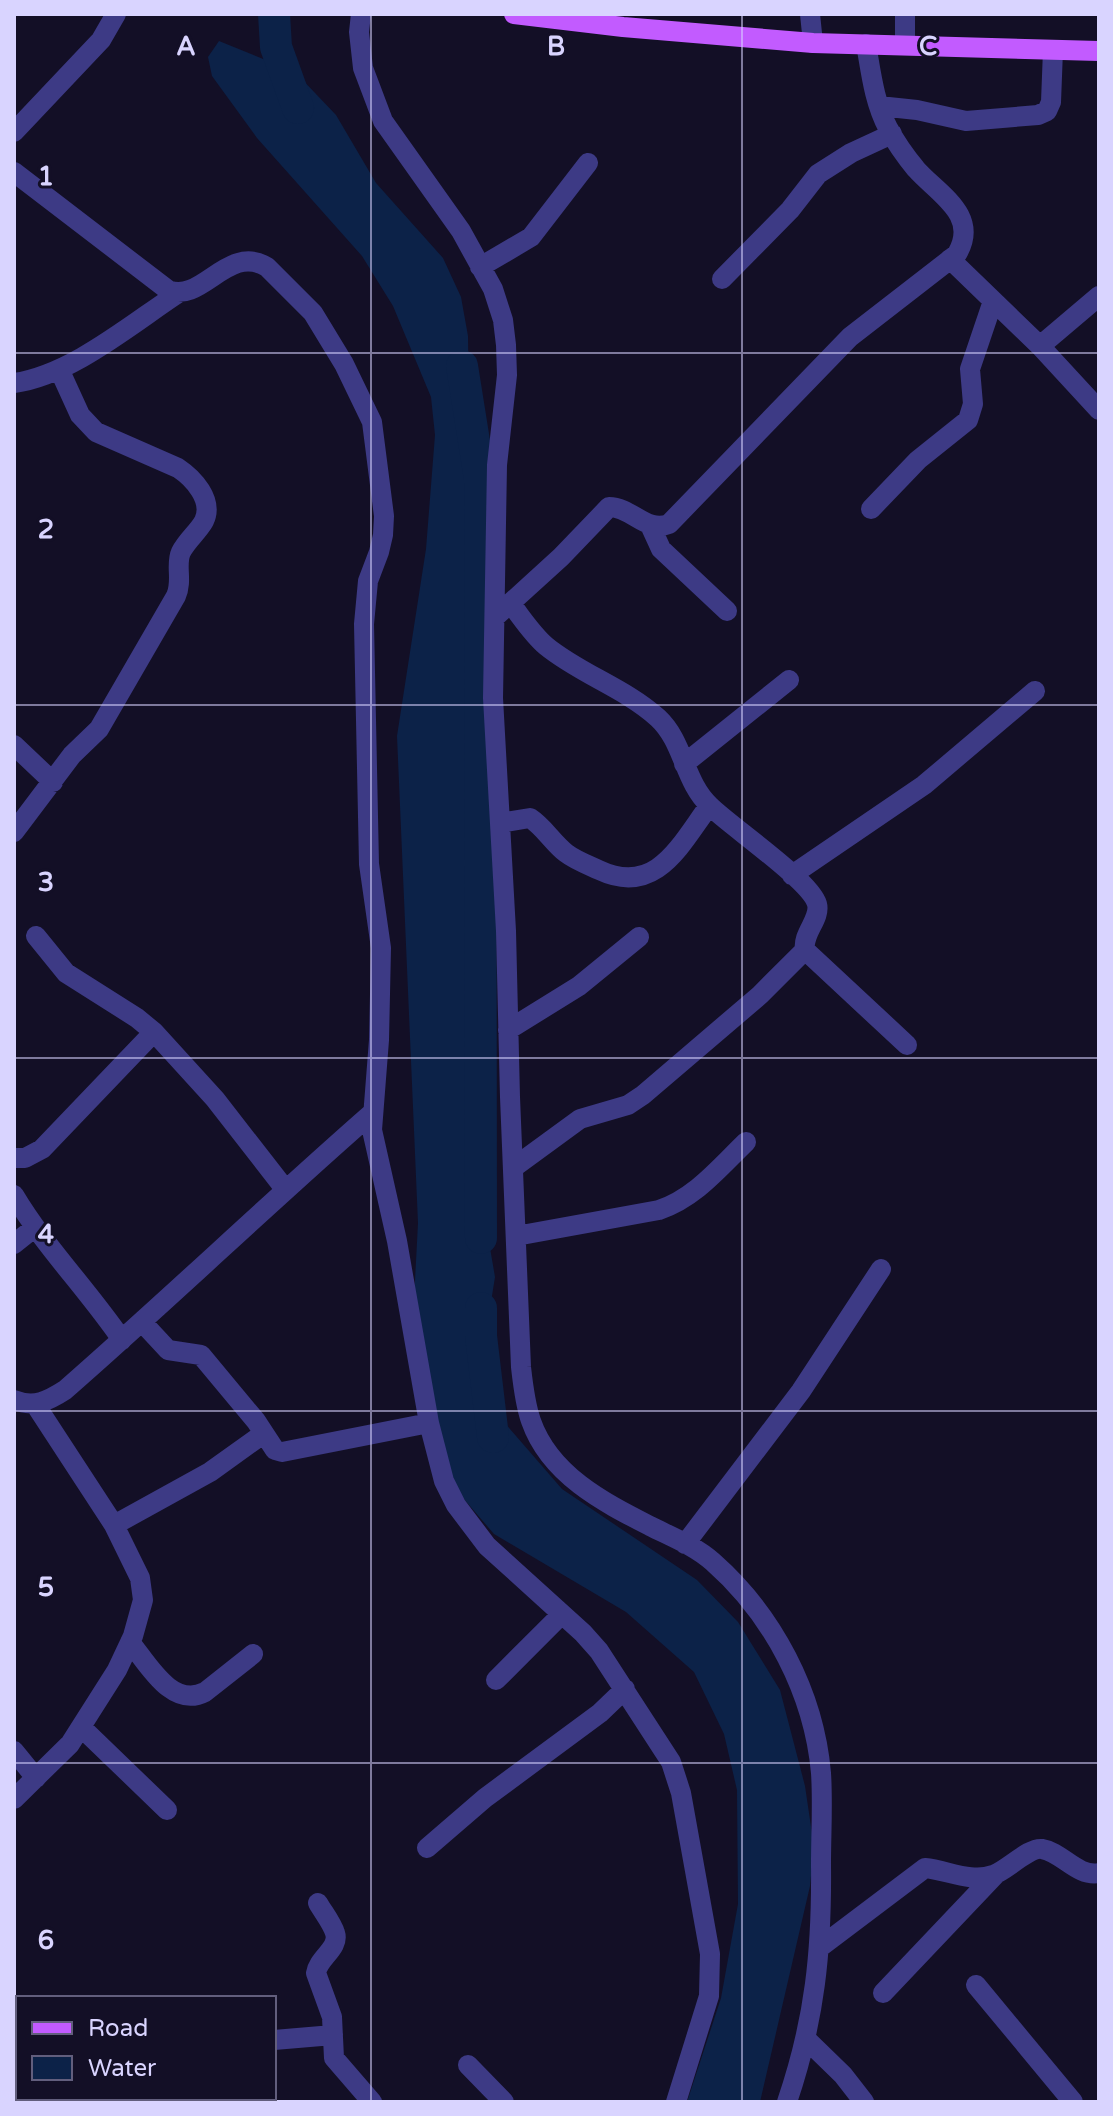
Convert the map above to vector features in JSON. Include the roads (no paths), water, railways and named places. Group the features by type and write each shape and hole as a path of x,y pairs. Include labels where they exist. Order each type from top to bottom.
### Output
{"main road":[{"path":"514,14 623,27 813,43 1099,51"}],"street":[{"path":"14,132 101,40 116,14"},
{"path":"361,14 359,32 363,68 383,121 461,231 498,304 506,345 507,375 497,465 503,611 493,698 506,931 521,1367 531,1420 538,1436 566,1474 586,1490 712,1561 761,1613 785,1655 804,1699 821,1773 819,1948 807,2040 787,2102"},
{"path":"810,14 813,43"},
{"path":"905,14 905,45"},
{"path":"503,611 609,507 628,511 650,525 661,527 669,524 850,337 950,259 964,241 964,227 958,211 916,168 892,134 879,106 866,44"},
{"path":"879,106 917,110 966,121 1038,115 1047,111 1051,102 1053,50"},
{"path":"722,279 790,210 818,174 851,153 892,134"},
{"path":"480,267 531,237 588,163"},
{"path":"14,172 177,294"},
{"path":"950,259 1040,346 1099,410"},
{"path":"14,383 37,379 59,369 177,294 235,263 258,261 313,313 344,364 372,422 384,516 379,552 365,595 364,624 369,864 381,948 379,1040 372,1130 397,1241 429,1423 444,1481 468,1523 502,1560 599,1651 678,1778 710,1954 709,1996 676,2102"},
{"path":"1040,346 1099,296"},
{"path":"871,509 918,460 972,414 970,369 993,301"},
{"path":"14,832 72,755 99,729 176,596 181,585 181,553 207,514 198,486 190,476 96,432 86,423 59,369"},
{"path":"650,525 661,549 727,611"},
{"path":"503,611 545,645 620,691 660,720 669,730 697,792 709,806 813,896 818,905 804,942 805,950 907,1045"},
{"path":"684,764 789,680"},
{"path":"792,875 924,785 1035,691"},
{"path":"14,745 53,782"},
{"path":"500,823 530,818 567,854 609,875 637,877 656,870 673,856 709,806"},
{"path":"36,936 66,973 154,1032 215,1099 285,1189"},
{"path":"508,1030 579,986 639,937"},
{"path":"513,1168 580,1119 628,1105 643,1095 760,995 805,950"},
{"path":"14,1158 25,1158 42,1149 154,1032"},
{"path":"14,1400 35,1404 48,1401 65,1390 372,1113"},
{"path":"516,1236 678,1204 746,1142"},
{"path":"14,1195 34,1228 98,1305 122,1340"},
{"path":"14,1244 34,1228"},
{"path":"685,1544 801,1391 881,1269"},
{"path":"142,1322 168,1350 201,1355 256,1421 275,1450 282,1452 429,1423"},
{"path":"14,1799 59,1757 117,1670 137,1624 143,1592 140,1578 114,1525 35,1404"},
{"path":"114,1525 210,1472 263,1434"},
{"path":"496,1680 562,1614"},
{"path":"130,1642 166,1685 184,1697 205,1692 253,1654"},
{"path":"427,1848 485,1798 591,1721 625,1689"},
{"path":"81,1727 167,1810"},
{"path":"14,1751 36,1778"},
{"path":"883,1993 995,1875 1035,1850 1043,1849 1083,1871 1099,1873"},
{"path":"819,1948 925,1868 970,1877 995,1875"},
{"path":"318,1903 336,1935 335,1943 317,1965 316,1973 332,2017 334,2058 372,2102"},
{"path":"976,1985 1073,2102"},
{"path":"276,2040 333,2035"},
{"path":"807,2040 843,2075 864,2102"},
{"path":"468,2065 504,2102"}],"water":[{"path":"219,41 295,72 336,115 376,183 443,258 461,297 468,336 478,1178 495,1277 479,1377 497,1414 562,1489 697,1580 738,1622 780,1690 805,1786 814,1847 810,1886 760,2102 687,2102 721,1998 738,1904 737,1790 724,1734 694,1672 626,1612 494,1534 457,1491 444,1455 414,1300 418,1223 397,736 426,549 435,435 431,397 393,306 362,256 257,138 212,76 208,57"}],"waterway":[{"path":"274,14 276,47 298,108"},
{"path":"462,366 480,479 481,1238"},
{"path":"481,1308 481,1336 493,1437"}]}
